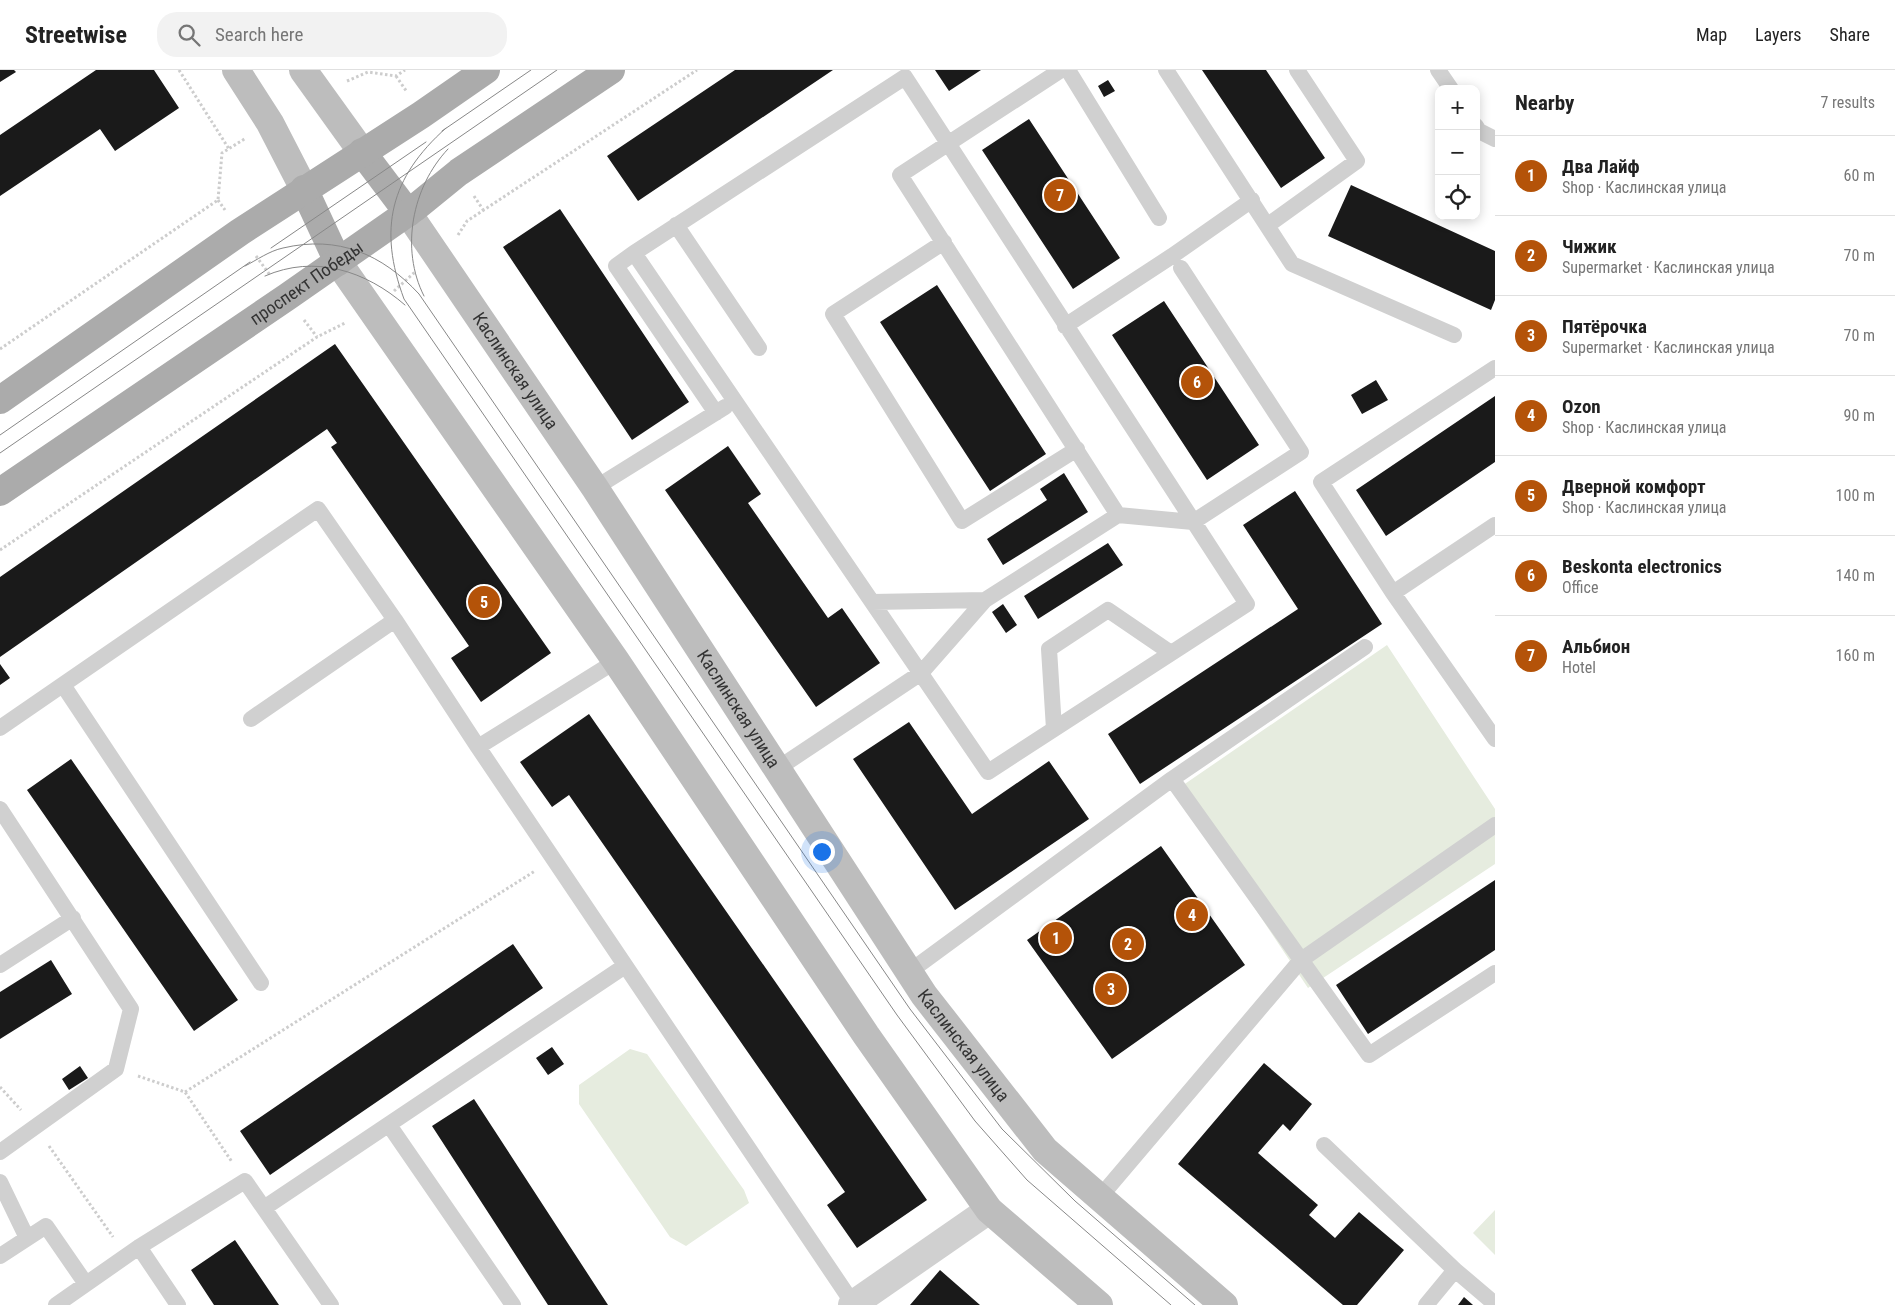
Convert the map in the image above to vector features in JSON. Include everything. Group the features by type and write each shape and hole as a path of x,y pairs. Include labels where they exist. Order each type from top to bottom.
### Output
{"main road":[{"path":"236,70 270,123 338,262 616,661 866,1035 989,1210 1099,1305"},
{"name":"Каслинская улица","path":"303,70 408,212 595,488 924,995 1045,1150 1224,1305"},
{"path":"0,400 240,232 421,115 486,70"},
{"name":"проспект Победы","path":"0,492 338,262 408,212 459,172 611,70"}],"street":[{"path":"853,1305 989,1210"}],"lane":[{"path":"1061,70 900,175 1118,515"},
{"path":"1068,70 1159,218"},
{"path":"1166,70 1292,264 1454,335"},
{"path":"1268,225 1357,161 1297,70"},
{"path":"1438,70 1448,85"},
{"path":"634,252 988,772 1247,604 1065,326 903,73 634,252 616,266 716,413"},
{"path":"1479,130 1495,139"},
{"path":"1065,326 1172,256 1252,200"},
{"path":"676,225 759,348"},
{"path":"944,242 833,314 962,521 1076,449"},
{"path":"777,769 921,674 985,600 1118,515 1193,522 1301,452 1180,268"},
{"path":"1495,368 1322,482 1393,592 1495,739"},
{"path":"595,488 735,401"},
{"path":"0,728 318,508 395,620 478,747 853,1305"},
{"path":"1393,592 1495,525"},
{"path":"872,602 985,600"},
{"path":"1054,729 1049,649 1108,610 1171,653"},
{"path":"251,719 395,620"},
{"path":"909,972 1172,778 1364,647"},
{"path":"478,747 616,661"},
{"path":"63,684 261,982"},
{"path":"1172,778 1369,1055 1495,973"},
{"path":"0,809 131,1009 116,1069 0,1152"},
{"path":"1100,1197 1301,960 1495,825"},
{"path":"0,965 73,918"},
{"path":"264,1208 625,966"},
{"path":"388,1125 513,1305"},
{"path":"1324,1145 1455,1270 1495,1304"},
{"path":"56,1305 132,1252 245,1181 330,1305"},
{"path":"0,1182 27,1238"},
{"path":"0,1256 46,1226 86,1284"},
{"path":"132,1252 178,1305"},
{"path":"1426,1305 1455,1270"}],"path":[{"path":"179,70 229,149"},
{"path":"319,93 367,71 396,76 405,70"},
{"path":"396,76 421,115"},
{"path":"270,123 222,153 218,200 265,270 317,337"},
{"path":"459,172 484,211"},
{"path":"0,349 218,200"},
{"path":"185,1092 554,859"},
{"path":"116,1069 185,1092 245,1181"},
{"path":"0,1087 36,1126 132,1252"}],"shaded area":[{"path":"1387,645 1495,809 1495,864 1308,988 1176,790"},
{"path":"630,1049 647,1054 744,1190 749,1203 686,1246 670,1237 579,1104 579,1085"},
{"path":"1495,1210 1495,1255 1473,1233"}],"building":[{"path":"0,70 14,70 16,72 0,82"},
{"path":"96,70 154,70 179,108 115,151 100,129 0,196 0,135"},
{"path":"735,70 833,70 638,201 607,156"},
{"path":"935,70 981,70 949,91"},
{"path":"1202,70 1266,70 1325,158 1281,188"},
{"path":"1108,80 1115,91 1104,97 1098,86"},
{"path":"1029,119 1120,258 1073,289 982,150"},
{"path":"1351,185 1495,251 1495,300 1491,310 1328,236"},
{"path":"560,209 689,402 632,440 503,247"},
{"path":"937,285 1046,454 990,491 880,322"},
{"path":"1164,301 1259,445 1207,480 1112,335"},
{"path":"335,344 551,653 481,702 451,658 469,646 331,447 337,443 327,429 0,657 0,577"},
{"path":"1376,380 1388,400 1362,414 1351,395"},
{"path":"1495,396 1495,462 1386,536 1356,490"},
{"path":"728,446 761,494 748,503 828,618 842,608 880,663 816,707 665,490"},
{"path":"1064,473 1088,512 1003,565 987,539 1047,500 1040,489"},
{"path":"1295,491 1382,624 1140,784 1108,734 1298,609 1243,525"},
{"path":"1108,543 1123,565 1038,619 1024,596"},
{"path":"1003,604 1017,625 1006,633 992,612"},
{"path":"0,664 10,678 0,685"},
{"path":"589,714 927,1200 857,1248 827,1205 845,1192 569,795 552,807 520,762"},
{"path":"909,722 972,814 1049,761 1089,819 955,910 853,759"},
{"path":"71,759 238,1000 194,1031 27,790"},
{"path":"1161,846 1245,965 1112,1059 1027,940"},
{"path":"1495,880 1495,950 1368,1034 1336,985"},
{"path":"513,944 543,988 270,1175 240,1131"},
{"path":"51,960 72,994 0,1039 0,992"},
{"path":"552,1047 564,1064 548,1075 536,1058"},
{"path":"1264,1063 1312,1104 1290,1131 1283,1124 1258,1153 1318,1205 1309,1215 1335,1238 1359,1212 1404,1250 1357,1305 1343,1305 1178,1164"},
{"path":"80,1066 88,1078 69,1090 62,1079"},
{"path":"474,1099 608,1305 548,1305 432,1126"},
{"path":"235,1240 279,1305 214,1305 191,1270"},
{"path":"940,1270 980,1305 910,1305"},
{"path":"1464,1297 1473,1305 1458,1305"}],"tram line":[{"path":"442,131 531,70"},
{"path":"0,453 557,70"},
{"path":"446,128 412,166 401,186 394,206 391,227 392,250 396,274 404,299 897,1015 975,1121 1027,1180 1171,1305"},
{"path":"271,248 426,142"},
{"path":"424,296 417,278 413,259 414,219 418,200 426,181 448,149"},
{"path":"245,266 278,249 322,244 340,246 374,258 390,268 419,294 910,1009 1002,1129 1075,1201 1195,1305"},
{"path":"0,435 250,262"},
{"path":"265,276 302,266 339,270 357,275 374,283 405,305"}],"place":[{"name":"Альбион","path":"1060,195"},
{"name":"Beskonta electronics","path":"1197,382"},
{"name":"Дверной комфорт","path":"484,602"},
{"name":"Ozon","path":"1192,915"},
{"name":"Два Лайф","path":"1056,938"},
{"name":"Чижик","path":"1128,944"},
{"name":"Пятёрочка","path":"1111,989"}]}
